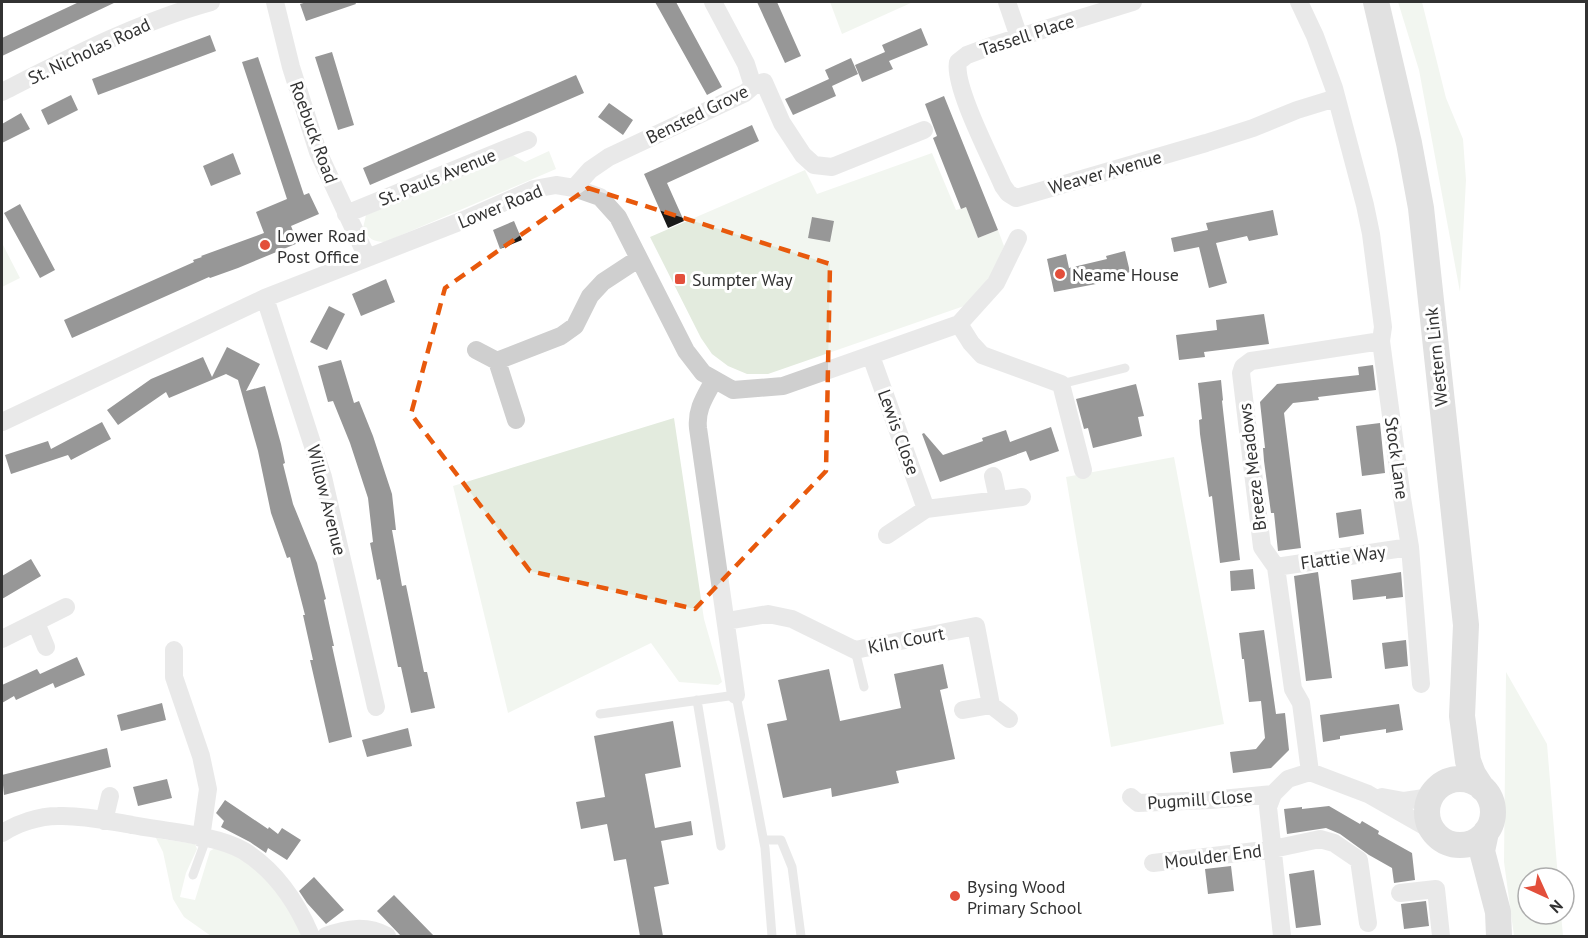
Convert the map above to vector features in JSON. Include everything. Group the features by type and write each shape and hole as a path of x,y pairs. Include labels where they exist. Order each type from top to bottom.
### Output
{"main road":[{"name":"Western Link","path":"1376,2 1409,143 1421,208 1466,625 1462,716 1468,761 1482,788"},
{"name":"Western Link","path":"1434,792 1450,762 1453,741 1462,716"},
{"path":"1455,779 1474,782 1482,788 1492,804 1493,814 1482,851 1498,912 1499,936 1475,878 1427,814 1434,792 1455,779"},
{"path":"1443,837 1471,842 1486,832"}],"street":[{"name":"St. Nicholas Road","path":"2,92 86,50 183,9 211,2"},
{"name":"Roebuck Road","path":"275,2 291,68 318,152 367,257"},
{"path":"713,2 746,64 753,86"},
{"path":"1007,2 1019,37"},
{"name":"Tassell Place","path":"958,62 967,56 1019,37 1133,2"},
{"name":"Stock Lane","path":"1299,2 1315,36 1336,98 1371,234 1383,327 1381,341 1410,547 1421,684"},
{"name":"Weaver Avenue","path":"958,62 957,70 961,91 1003,186 1016,198 1206,143 1336,98"},
{"name":"Bensted Grove","path":"574,188 590,170 609,157 764,82 782,123 804,155 814,165 832,167 924,130"},
{"name":"St. Pauls Avenue","path":"346,214 528,140"},
{"name":"Lower Road","path":"2,422 266,298 464,220 534,189 556,185 574,188 600,197 618,217 686,351 703,373 733,390 783,386 959,324 996,283 1018,238"},
{"path":"497,361 561,336 576,326 590,296 603,282 638,259"},
{"name":"Willow Avenue","path":"266,298 324,477 376,706"},
{"path":"959,324 982,355 1061,384 1083,470"},
{"name":"Breeze Meadows","path":"1310,772 1301,703 1293,689 1276,567 1262,548 1241,373 1243,367 1251,361 1381,341"},
{"path":"476,350 497,361 516,420"},
{"name":"Lewis Close","path":"871,356 926,509"},
{"path":"714,380 701,404 697,422 736,695"},
{"path":"993,476 998,499"},
{"path":"887,535 926,509 1022,497"},
{"name":"Flattie Way","path":"1276,567 1410,547"},
{"path":"2,639 66,607"},
{"name":"Kiln Court","path":"727,621 768,614 792,619 855,650 976,626 991,705"},
{"path":"36,623 46,647"},
{"path":"174,650 165,676 201,756 208,789 203,838"},
{"path":"963,710 991,705 1009,719"},
{"path":"1282,936 1268,807 1273,794 1288,779 1310,772 1368,794 1443,837"},
{"path":"1368,794 1404,801 1434,792"},
{"name":"Pugmill Close","path":"1131,796 1137,803 1211,800 1273,794"},
{"path":"104,821 110,796"},
{"path":"2,832 28,821 58,816 104,821 223,842 242,850 277,880 298,906 311,936"},
{"name":"Moulder End","path":"1153,863 1273,849 1320,839 1327,840 1359,860 1368,923"},
{"path":"1400,893 1436,889 1441,936"},
{"path":"326,936 352,929 368,928 387,936"}],"lane":[{"path":"1061,384 1125,368"},
{"path":"855,650 864,687"},
{"path":"600,714 736,695 764,840 772,936"},
{"path":"697,700 721,846"},
{"path":"194,875 203,838"},
{"path":"764,840 781,840 792,867 801,936"}],"highlighted area":[{"path":"588,188 830,264 826,471 695,609 530,571 411,414 445,288"}],"shaded area":[{"path":"830,2 913,2 842,34"},
{"path":"1398,2 1422,2 1446,98 1463,139 1466,180 1460,292 1419,70"},
{"path":"549,151 556,169 385,242 372,239 363,228 366,215 511,154 525,162"},
{"path":"932,153 956,210 966,207 978,238 998,230 1004,246 993,273 967,305 768,374 747,374 728,366 712,354 701,338 650,237 805,170 817,194"},
{"path":"2,243 20,278 2,287"},
{"path":"674,418 704,619 722,682 718,685 679,682 651,643 508,713 453,486"},
{"path":"1174,457 1224,724 1111,747 1066,477"},
{"path":"1506,672 1547,744 1557,866 1516,866 1516,926 1562,926 1563,936 1514,936 1504,862"},
{"path":"156,838 195,844 197,849 186,873 180,897 195,900 210,851 217,847 248,862 283,897 304,936 211,936 184,917 173,899 163,852"}],"building":[{"path":"79,2 116,2 2,56 2,38"},
{"path":"355,2 356,4 306,21 300,4"},
{"path":"655,2 676,2 722,87 707,95"},
{"path":"757,2 777,2 801,56 785,63"},
{"path":"921,28 928,45 889,61 893,69 862,82 855,65 885,52 882,45"},
{"path":"210,35 216,51 98,95 92,79"},
{"path":"332,52 354,125 338,130 315,57"},
{"path":"258,57 304,195 309,193 319,214 291,226 298,243 238,268 209,277 72,338 64,320 194,262 193,260 201,256 264,233 256,212 287,199 242,62"},
{"path":"851,58 858,74 832,86 836,96 793,115 785,99 829,79 825,70"},
{"path":"576,75 584,93 370,185 363,168"},
{"path":"71,95 78,110 48,125 41,110"},
{"path":"944,96 998,230 978,238 966,207 961,209 933,138 937,136 925,104"},
{"path":"609,103 633,120 623,135 598,117"},
{"path":"21,113 30,129 2,143 2,124"},
{"path":"752,125 759,141 667,183 684,221 668,228 644,174"},
{"path":"233,153 241,174 211,186 203,166"},
{"path":"20,204 55,270 40,278 4,213"},
{"path":"1273,210 1278,235 1249,241 1247,236 1216,243 1227,283 1209,288 1199,247 1174,252 1171,238 1208,230 1206,223"},
{"path":"812,217 834,221 830,242 808,238"},
{"path":"514,221 522,240 500,249 493,230"},
{"path":"1125,251 1130,272 1096,284 1054,292 1047,259 1066,254 1069,268 1107,259 1106,256"},
{"path":"386,279 395,302 361,316 352,294"},
{"path":"329,306 345,314 327,350 310,342"},
{"path":"1264,314 1269,344 1204,352 1205,357 1179,360 1176,335 1217,330 1216,320"},
{"path":"227,347 260,364 246,391 265,386 281,444 285,463 283,464 293,504 317,563 326,599 324,600 334,646 332,646 352,737 329,743 310,660 313,660 303,615 305,615 290,557 287,558 271,513 258,451 238,380 226,374 169,398 166,392 118,425 107,410 151,379 203,357 212,377"},
{"path":"341,360 354,403 359,401 392,494 396,530 392,530 402,586 406,585 424,672 427,672 435,708 411,713 401,667 398,667 380,579 377,580 370,543 373,542 368,498 333,401 328,402 318,366"},
{"path":"1373,365 1376,390 1318,397 1319,400 1293,403 1284,413 1301,548 1278,551 1274,513 1271,513 1264,461 1263,448 1265,448 1260,402 1277,384 1359,375 1358,367"},
{"path":"1221,380 1240,560 1220,563 1212,496 1209,497 1200,434 1199,420 1202,419 1198,383"},
{"path":"1136,384 1144,416 1138,417 1142,436 1093,448 1088,428 1084,429 1076,399"},
{"path":"102,422 111,439 71,460 68,455 11,474 5,455 48,441 51,449"},
{"path":"1380,423 1385,473 1362,476 1356,426"},
{"path":"1051,427 1059,451 1030,461 1026,451 940,482 922,434 924,433 943,455 1006,430 1010,442"},
{"path":"1361,509 1364,534 1339,538 1336,513"},
{"path":"31,559 41,576 2,599 2,576"},
{"path":"1253,569 1255,589 1231,591 1230,571"},
{"path":"1318,572 1332,678 1306,681 1294,576"},
{"path":"1401,572 1403,597 1386,599 1386,596 1353,600 1351,580"},
{"path":"1264,630 1276,714 1285,713 1289,750 1271,768 1233,773 1230,752 1256,749 1265,738 1261,701 1249,702 1239,633"},
{"path":"1406,640 1408,666 1385,669 1382,643"},
{"path":"77,657 85,675 55,688 53,683 16,700 14,696 2,703 2,685 37,669 40,674"},
{"path":"943,664 948,688 940,690 955,759 896,771 899,783 832,797 831,788 783,798 767,724 787,720 778,680 829,669 840,721 901,708 894,674"},
{"path":"162,703 166,720 121,731 117,715"},
{"path":"1399,704 1403,730 1386,733 1386,729 1340,736 1340,739 1323,742 1320,715"},
{"path":"673,721 681,767 645,774 655,828 691,821 693,835 661,841 669,884 654,887 663,936 640,936 626,859 614,861 607,824 581,829 576,802 605,797 594,736"},
{"path":"408,728 412,746 367,757 362,740"},
{"path":"107,748 111,767 4,795 2,775"},
{"path":"167,779 172,798 138,806 133,787"},
{"path":"225,800 268,829 269,827 278,834 282,828 301,840 287,860 268,848 266,853 221,827 224,821 216,813"},
{"path":"1329,806 1360,824 1362,821 1379,831 1378,834 1412,853 1415,880 1394,883 1392,868 1340,834 1326,828 1287,834 1284,809"},
{"path":"1231,866 1234,891 1208,894 1205,869"},
{"path":"1314,870 1321,925 1296,928 1289,874"},
{"path":"314,877 344,910 326,924 299,891"},
{"path":"394,895 434,936 401,936 377,911"},
{"path":"1426,901 1429,926 1404,929 1401,904"}],"place":[{"name":"Lower Road Post Office","path":"265,245"},
{"name":"Neame House","path":"1060,274"},
{"name":"Sumpter Way","path":"680,279"},
{"name":"Bysing Wood Primary School","path":"955,896"}]}
